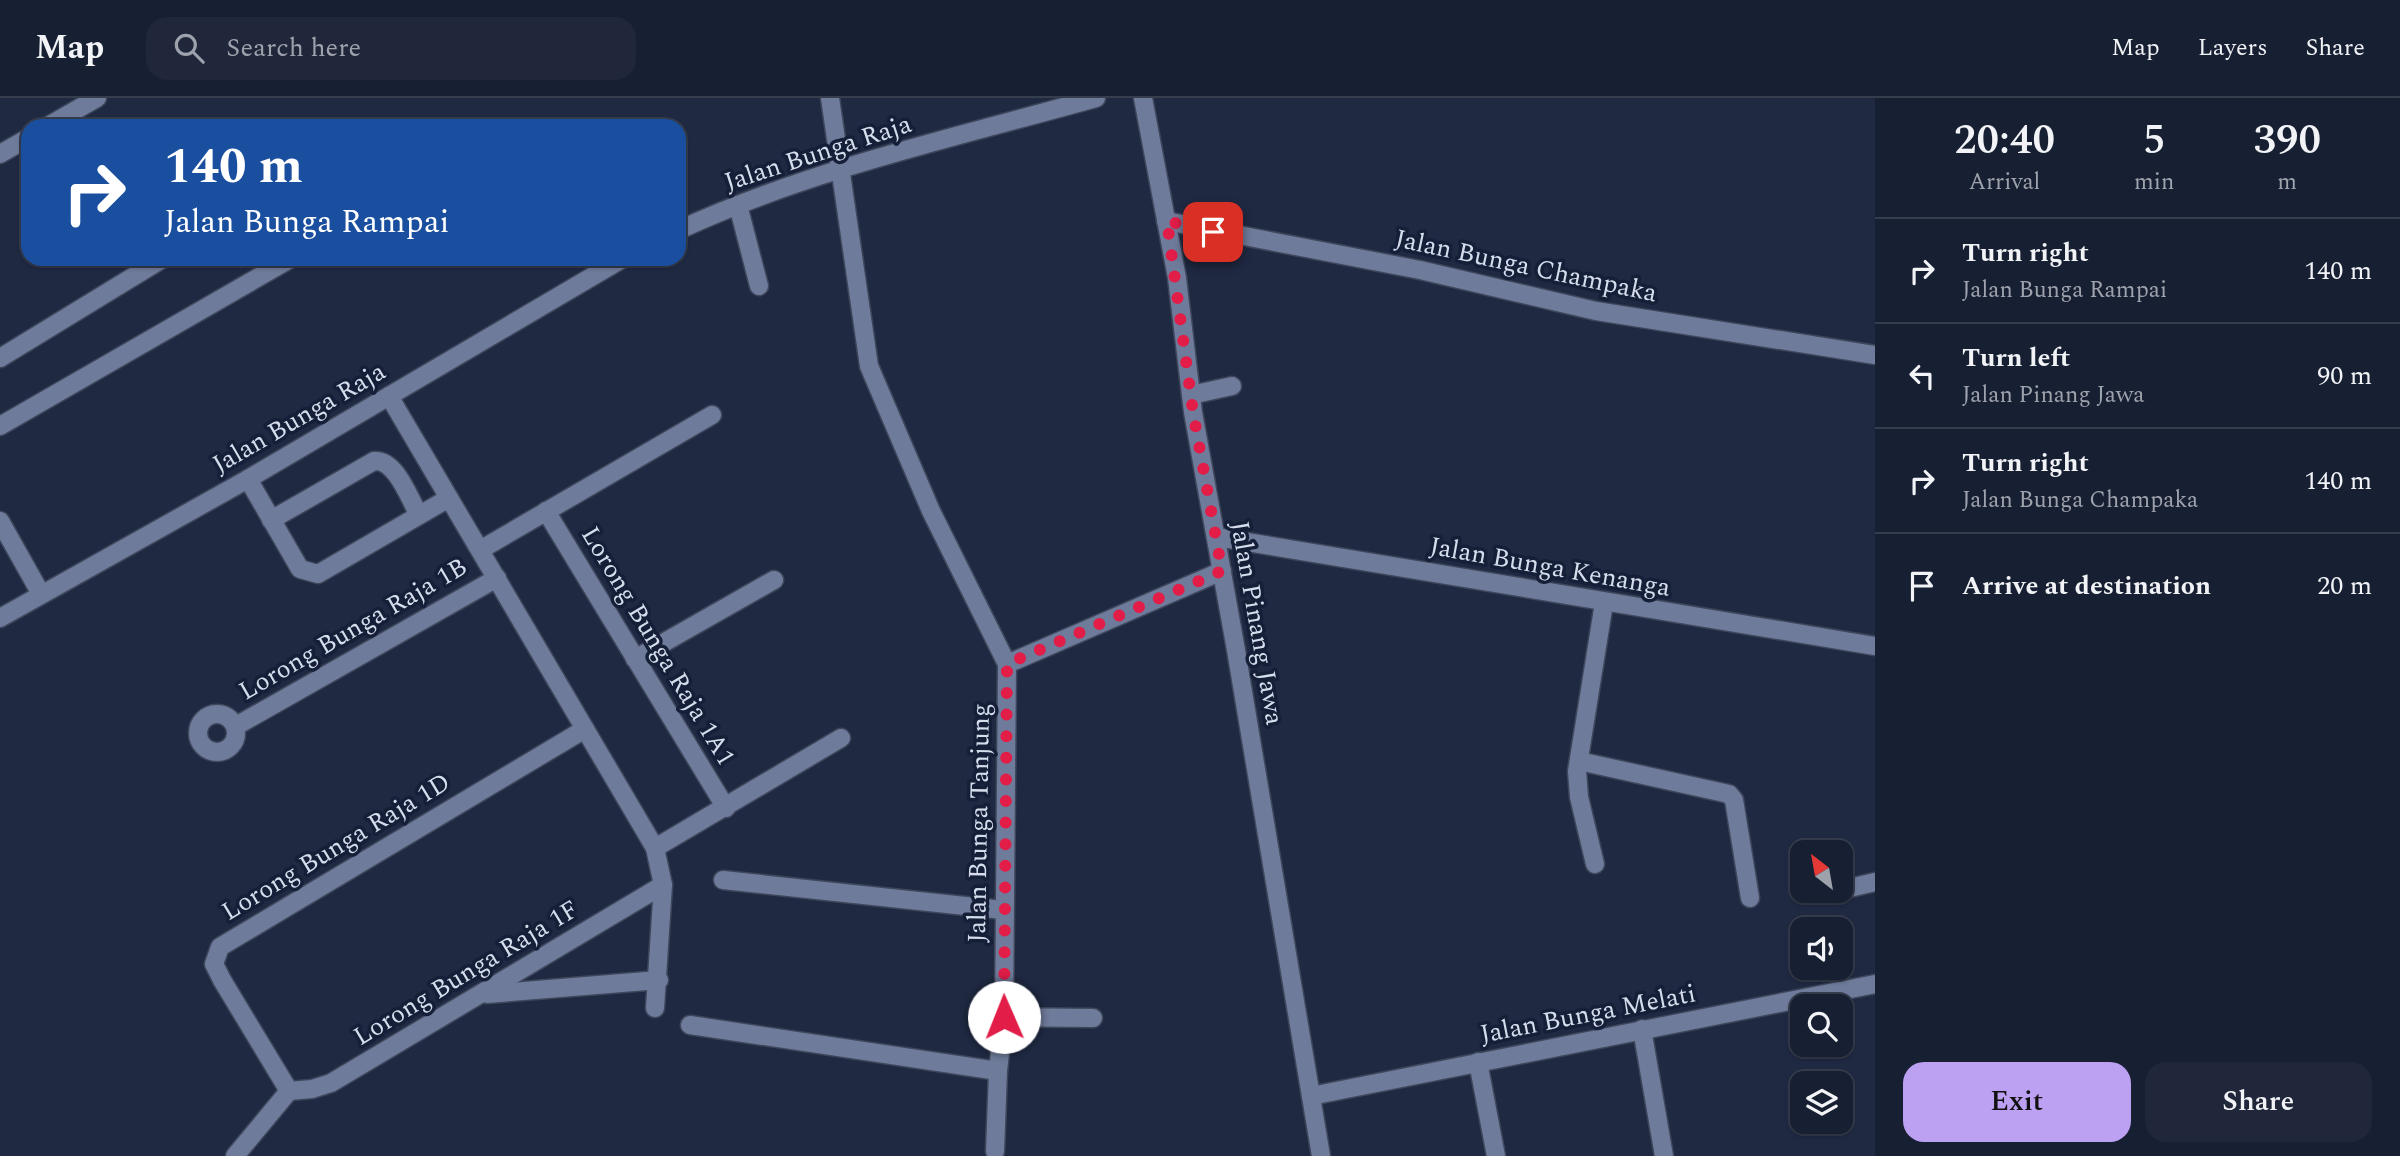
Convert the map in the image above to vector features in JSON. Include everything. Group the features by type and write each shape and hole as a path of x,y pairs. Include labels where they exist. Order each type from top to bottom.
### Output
{"street":[{"path":"60,119 97,98"},
{"path":"830,98 869,366 931,511 1007,664 1222,571"},
{"name":"Jalan Bunga Raja","path":"686,225 839,171 1096,98"},
{"name":"Jalan Pinang Jawa","path":"1143,98 1167,221 1191,395 1321,1156"},
{"path":"0,154 21,142"},
{"path":"738,205 759,286"},
{"name":"Jalan Bunga Champaka","path":"1167,221 1420,270 1596,311 1875,355"},
{"path":"0,358 151,266"},
{"path":"0,426 278,266"},
{"name":"Jalan Bunga Raja","path":"0,618 248,479 608,266"},
{"path":"1191,395 1232,386"},
{"path":"388,396 655,848 663,885 659,980 655,1008"},
{"path":"480,550 712,415"},
{"path":"271,520 374,461 383,460 391,466 419,515"},
{"path":"248,479 300,569 318,574 449,498"},
{"name":"Lorong Bunga Raja 1A1","path":"546,511 726,808"},
{"path":"0,521 41,594"},
{"name":"Jalan Bunga Kenanga","path":"1217,537 1875,646"},
{"name":"Lorong Bunga Raja 1B","path":"236,726 496,578"},
{"path":"635,659 774,580"},
{"path":"1595,864 1578,797 1579,761 1604,603"},
{"name":"Jalan Bunga Tanjung","path":"995,1151 998,1071 1004,1017 1007,664"},
{"name":"Lorong Bunga Raja 1D","path":"289,1091 214,964 220,947 584,729"},
{"path":"655,848 841,738"},
{"path":"1579,761 1728,794 1734,800 1749,898"},
{"path":"723,880 1003,910"},
{"path":"1853,887 1875,882"},
{"name":"Lorong Bunga Raja 1F","path":"289,1091 312,1089 331,1083 483,995 663,885"},
{"path":"483,995 659,980"},
{"name":"Jalan Bunga Melati","path":"1311,1096 1875,984"},
{"path":"1004,1017 1093,1018"},
{"path":"690,1025 998,1071"},
{"path":"1642,1030 1664,1156"},
{"path":"1478,1062 1496,1156"},
{"path":"235,1156 289,1091"}],"route":[{"path":"1004,1017 1007,664 1222,571 1193,412 1177,278 1167,221 1213,232"}]}
